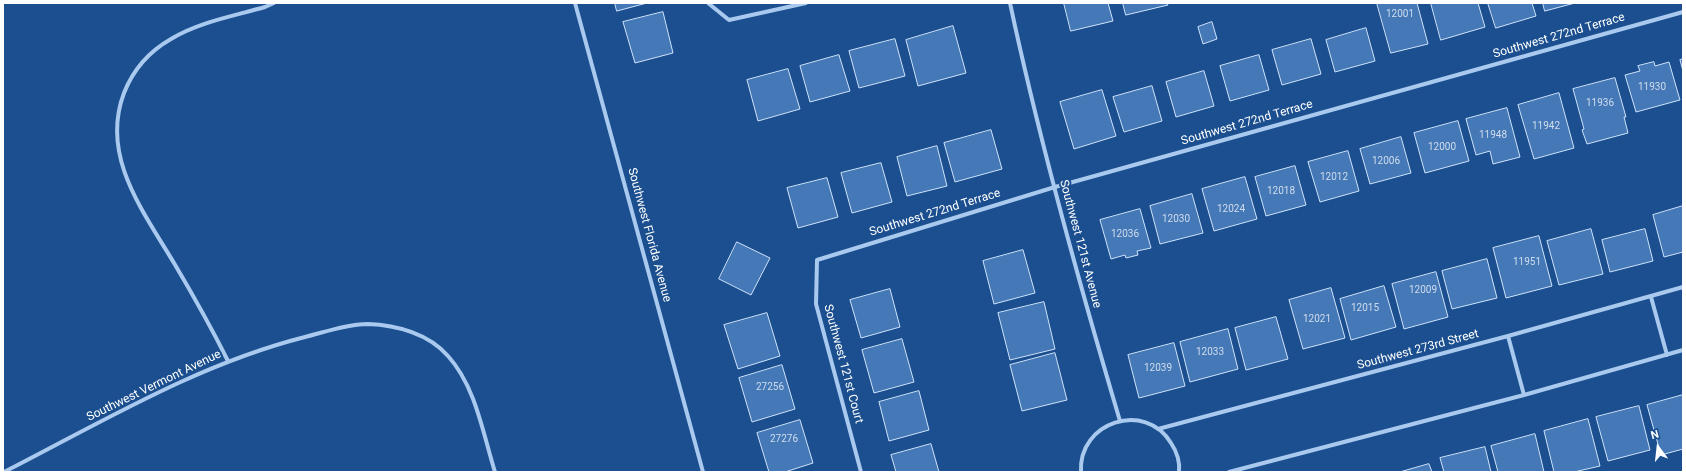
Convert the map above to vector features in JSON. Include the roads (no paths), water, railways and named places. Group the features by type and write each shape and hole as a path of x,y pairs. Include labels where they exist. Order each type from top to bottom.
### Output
{"street":[{"path":"228,361 209,323 137,200 125,175 119,154 116,134 117,126 120,104 130,78 150,54 171,39 201,26 274,3"},
{"name":"Southwest Florida Avenue","path":"576,3 703,472"},
{"path":"708,3 729,20 806,3"},
{"name":"Southwest 121st Avenue","path":"1010,3 1024,72 1085,303 1120,421"},
{"name":"Southwest 272nd Terrace","path":"817,260 1055,187 1683,12"},
{"name":"Southwest 121st Court","path":"817,260 816,304 861,472"},
{"name":"Southwest 273rd Street","path":"1158,429 1508,336 1683,287"},
{"path":"1651,297 1667,355"},
{"name":"Southwest Vermont Avenue","path":"4,472 208,369 251,352 336,329 367,324 391,326 411,332 430,340 448,356 464,380 475,405 494,472"},
{"path":"1508,336 1524,395"},
{"path":"1229,472 1524,395 1683,350"},
{"path":"1081,472 1080,464 1085,448 1094,435 1107,425 1120,421 1139,420 1155,426 1167,436 1176,450 1180,466 1179,472"}]}
